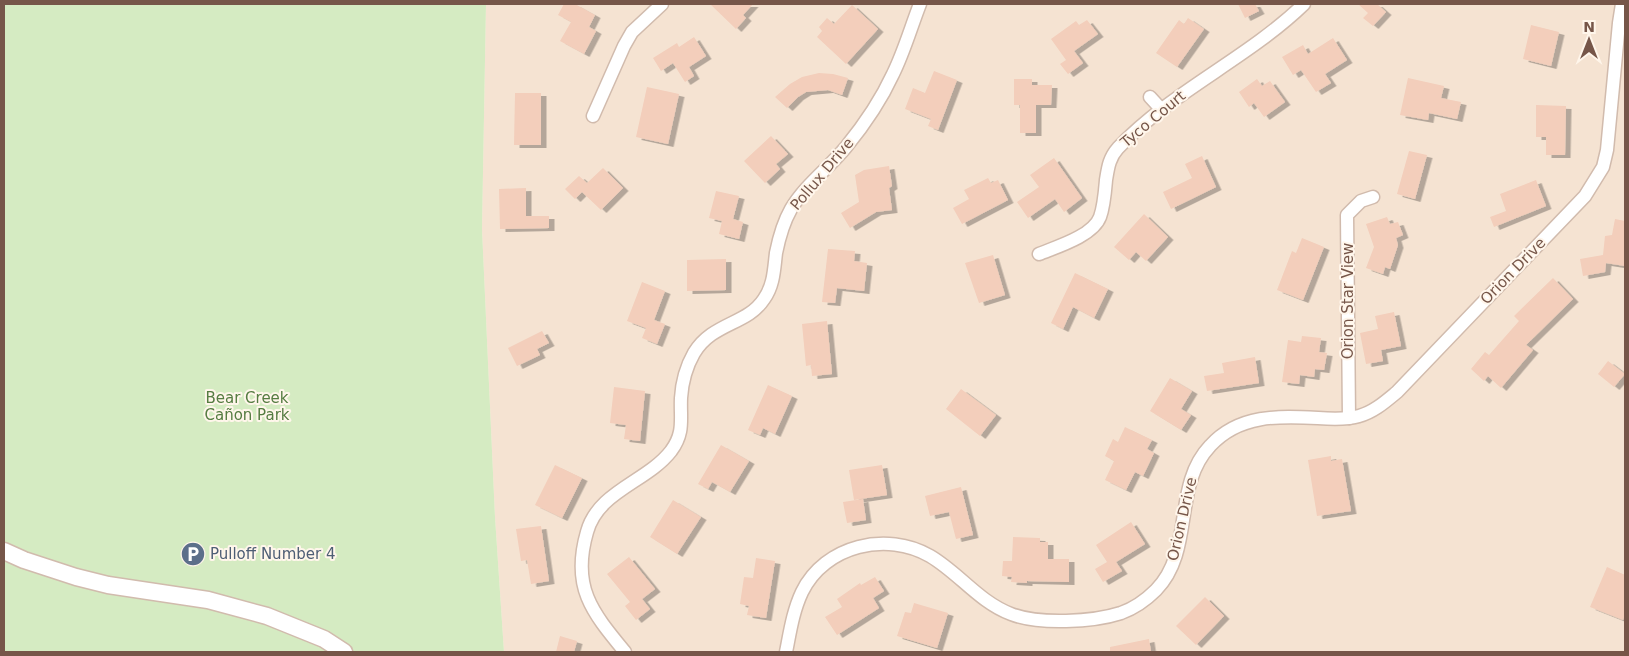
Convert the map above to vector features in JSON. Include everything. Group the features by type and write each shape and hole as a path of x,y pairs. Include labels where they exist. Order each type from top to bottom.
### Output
{"street":[{"path":"593,116 632,32 662,4"},
{"name":"Pollux Drive","path":"626,652 599,620 584,590 581,563 587,529 607,500 654,468 672,450 681,430 682,388 689,361 704,340 712,333 758,308 765,298 771,288 779,237 784,223 799,198 846,147 874,109 897,66 920,4"},
{"name":"Tyco Court","path":"1039,254 1084,234 1099,220 1109,164 1117,149 1161,109 1259,41 1304,4"},
{"name":"Orion Drive","path":"786,652 796,606 812,577 837,556 849,549 866,545 884,543 917,549 932,558 996,607 1022,618 1036,621 1099,617 1123,612 1137,606 1150,596 1162,584 1170,571 1179,546 1186,496 1194,467 1202,455 1222,434 1235,426 1262,418 1277,416 1334,419 1360,416 1371,411 1397,392 1571,211 1595,181 1603,168 1606,150 1622,4"},
{"path":"1150,97 1161,109"},
{"name":"Orion Star View","path":"1349,418 1347,215 1361,201 1373,197"},
{"path":"4,551 24,560 76,577 108,585 208,600 267,616 324,639 344,652"}],"shaded area":[{"path":"486,4 1625,4 1625,652 504,652 495,517 482,229"}],"green space":[{"name":"Bear Creek Cañon Park","path":"4,4 486,4 482,229 495,517 504,652 4,652"}],"building":[{"path":"564,4 575,4 595,15 589,27 596,31 584,54 560,41 571,22 558,15"},
{"path":"710,4 753,4 743,15 746,18 736,29"},
{"path":"1238,4 1255,4 1259,11 1245,18"},
{"path":"1358,4 1377,4 1386,12 1373,26 1363,18 1368,13"},
{"path":"852,5 878,29 846,64 817,37 822,31 819,27 827,18 834,24"},
{"path":"1188,18 1204,29 1177,67 1156,53 1179,20 1184,24"},
{"path":"1087,20 1098,34 1074,51 1083,63 1068,74 1060,64 1066,60 1051,39 1076,21 1079,25"},
{"path":"1531,25 1559,32 1551,66 1523,59"},
{"path":"694,37 706,56 689,67 694,76 685,82 673,63 661,71 653,58 677,43 679,47"},
{"path":"1333,38 1347,60 1325,74 1331,83 1316,92 1301,70 1293,75 1282,57 1303,45 1308,54"},
{"path":"934,71 957,80 938,130 928,126 931,119 905,109 913,88 925,93"},
{"path":"819,73 848,78 842,95 828,90 806,92 787,108 775,97 790,84 802,77"},
{"path":"1408,78 1444,86 1441,98 1461,102 1457,119 1429,113 1428,120 1400,115"},
{"path":"1014,79 1032,79 1032,85 1052,85 1051,105 1036,105 1036,133 1020,133 1020,105 1014,105"},
{"path":"1257,79 1262,86 1270,81 1285,102 1264,117 1254,103 1249,107 1239,92"},
{"path":"647,87 679,94 668,144 636,137"},
{"path":"515,93 541,93 541,145 514,145"},
{"path":"1536,105 1566,106 1565,155 1546,155 1546,137 1536,137"},
{"path":"771,136 788,154 776,164 780,169 765,183 744,161"},
{"path":"1409,151 1427,155 1415,199 1397,194"},
{"path":"1202,156 1216,187 1171,209 1163,192 1192,178 1185,164"},
{"path":"1054,158 1082,198 1064,212 1055,199 1028,218 1017,202 1039,187 1030,175"},
{"path":"889,166 892,186 889,188 892,210 876,212 850,228 841,213 859,202 855,175 864,170"},
{"path":"603,168 623,188 601,210 582,192 575,199 565,189 579,176 587,183"},
{"path":"988,178 991,183 998,180 1008,200 962,224 953,208 969,199 964,190"},
{"path":"1536,180 1546,206 1494,227 1490,217 1506,211 1500,194"},
{"path":"526,188 526,216 549,216 549,228 500,229 499,189"},
{"path":"716,191 739,196 733,219 743,222 739,239 719,234 722,221 709,218"},
{"path":"1144,214 1168,237 1146,261 1136,252 1129,260 1114,247"},
{"path":"1387,217 1390,224 1398,222 1403,235 1396,238 1398,245 1390,269 1385,267 1383,274 1366,268 1374,247 1366,224"},
{"path":"1615,219 1625,221 1625,266 1606,263 1605,272 1583,276 1580,259 1603,255 1605,236 1612,235"},
{"path":"1302,238 1324,247 1303,300 1277,290 1292,251 1296,253"},
{"path":"828,249 855,251 854,261 867,263 864,291 837,288 835,303 822,302"},
{"path":"993,255 1005,295 979,303 965,263"},
{"path":"726,259 726,290 687,291 687,260"},
{"path":"1075,273 1108,289 1094,318 1073,307 1063,329 1051,323"},
{"path":"1553,278 1573,299 1526,345 1533,350 1501,388 1488,376 1484,381 1471,369 1485,352 1489,355 1519,321 1514,316"},
{"path":"642,282 665,291 654,320 665,324 657,344 642,338 646,328 627,321"},
{"path":"1394,312 1401,346 1381,350 1383,361 1366,364 1360,333 1378,329 1375,316"},
{"path":"827,321 832,374 812,376 811,365 806,366 802,324"},
{"path":"542,331 549,343 537,349 540,355 517,366 508,348"},
{"path":"1302,336 1321,338 1319,352 1327,353 1324,370 1315,369 1314,377 1300,375 1299,384 1282,382 1288,340 1301,342"},
{"path":"1255,357 1259,383 1207,391 1204,376 1224,373 1222,363"},
{"path":"1608,361 1625,374 1614,387 1598,374"},
{"path":"1170,378 1192,391 1181,409 1191,415 1181,430 1150,411"},
{"path":"768,385 792,396 775,434 763,428 760,435 748,430"},
{"path":"614,387 645,391 640,441 624,439 626,425 610,423"},
{"path":"961,389 996,415 980,436 946,409"},
{"path":"1125,427 1152,440 1147,449 1154,453 1143,476 1135,472 1126,490 1105,480 1114,461 1105,456 1113,439 1118,442"},
{"path":"721,445 749,461 730,492 712,482 708,489 698,484"},
{"path":"1331,456 1331,461 1342,459 1351,511 1317,516 1308,460"},
{"path":"555,465 582,478 562,518 535,505"},
{"path":"882,465 887,495 854,500 849,470"},
{"path":"961,487 973,535 956,539 949,512 930,516 925,496"},
{"path":"863,499 866,520 847,523 843,502"},
{"path":"673,500 701,517 677,554 650,537"},
{"path":"1131,522 1145,544 1116,562 1122,571 1103,582 1095,569 1107,562 1096,545"},
{"path":"541,526 549,581 531,584 527,560 521,561 516,529"},
{"path":"1013,537 1040,538 1040,542 1048,542 1048,559 1069,559 1069,582 1011,582 1012,577 1002,576 1003,561 1012,561"},
{"path":"629,557 655,589 642,599 650,609 636,620 625,606 630,602 607,574"},
{"path":"756,558 775,561 766,618 747,615 749,606 740,604 744,577 753,578"},
{"path":"1607,567 1625,575 1625,615 1623,620 1590,607"},
{"path":"875,577 884,591 873,598 879,608 837,635 825,617 842,607 837,599 860,583 861,585"},
{"path":"1205,597 1224,616 1196,645 1176,626"},
{"path":"914,603 948,613 937,648 897,636 905,612 911,613"},
{"path":"560,636 577,641 574,652 556,652"},
{"path":"1149,639 1151,652 1110,652 1110,647"}],"place":[{"name":"Pulloff Number 4","path":"193,554"}]}
